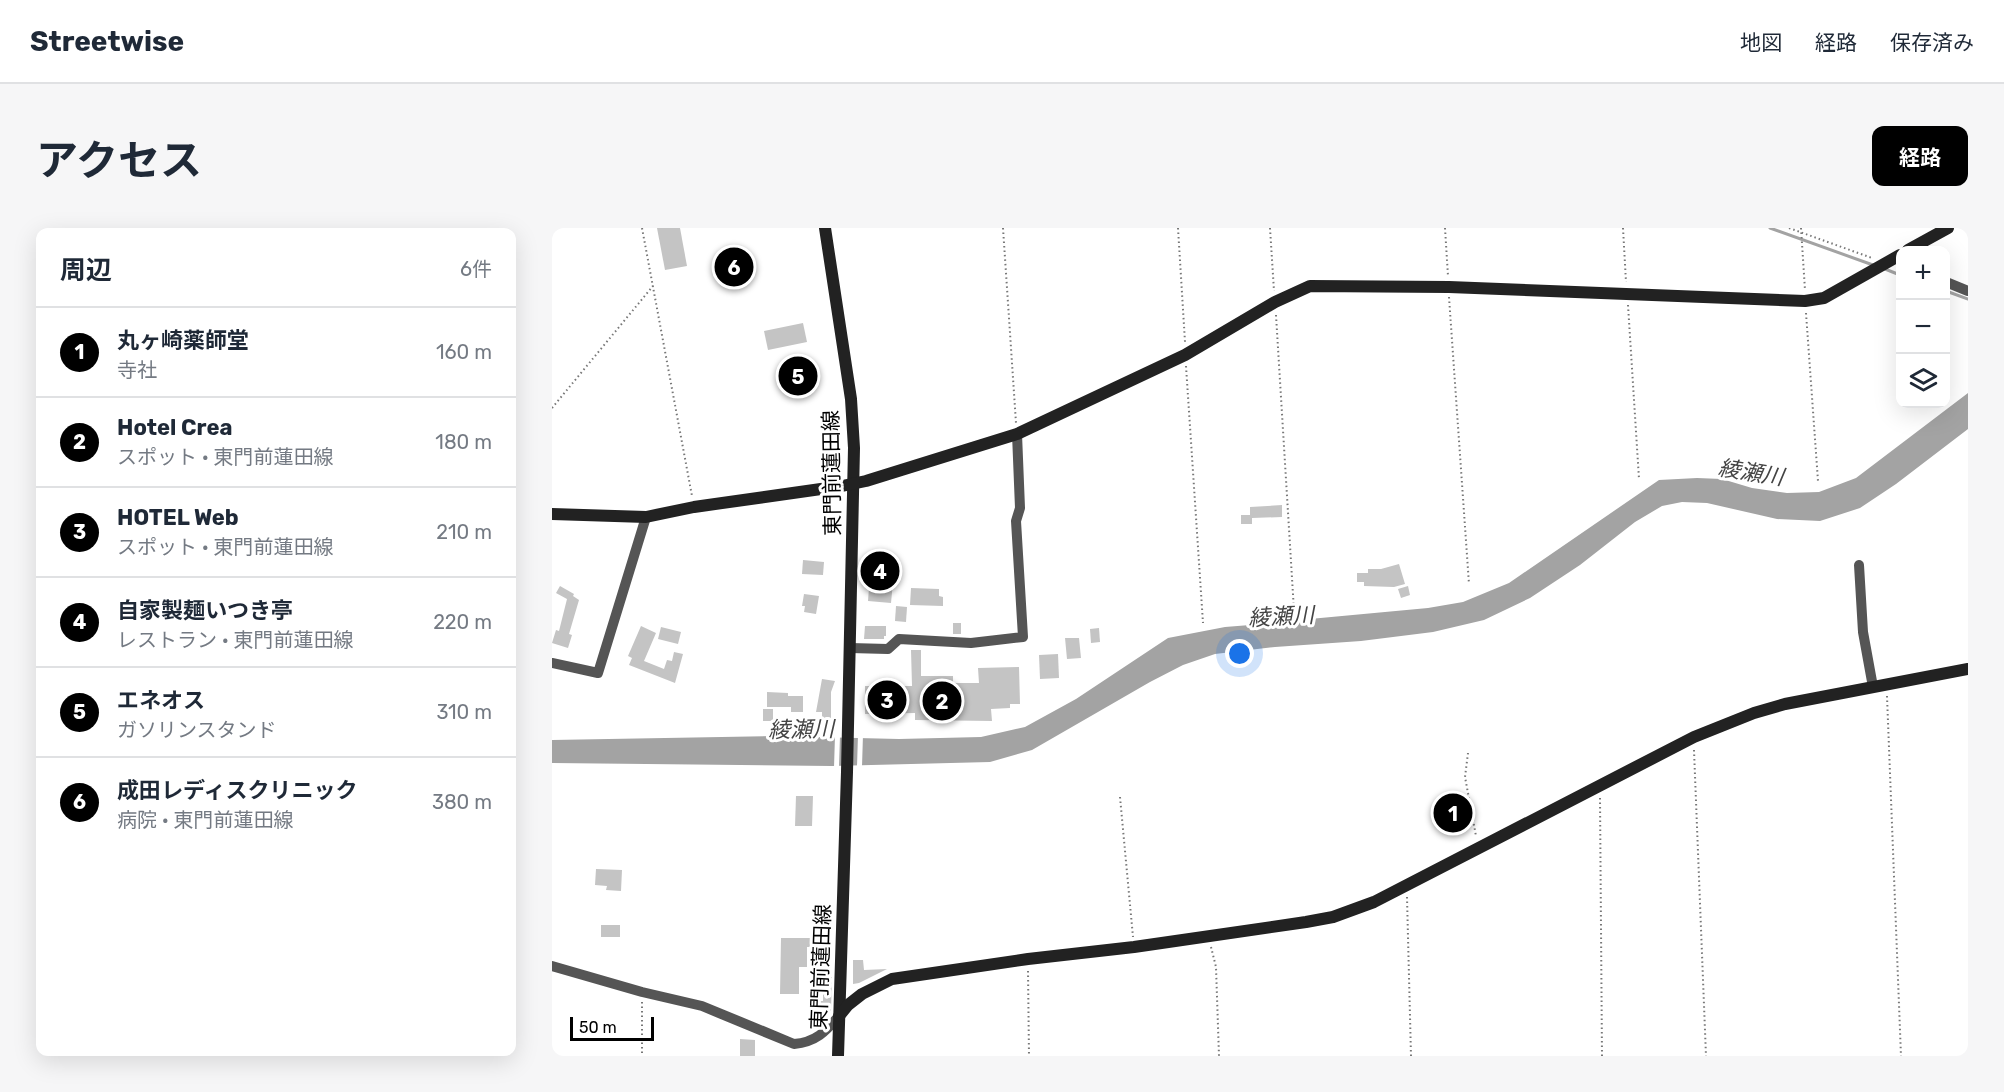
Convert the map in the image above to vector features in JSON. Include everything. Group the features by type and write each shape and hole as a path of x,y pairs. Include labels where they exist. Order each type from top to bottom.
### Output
{"street":[{"name":"東門前蓮田線","path":"825,228 851,399 854,484 838,1056"},
{"path":"1915,246 1948,228"},
{"path":"552,514 646,517 694,507 854,484 1017,434 1185,355 1275,302 1310,286 1449,287 1805,301 1824,298 1892,261"},
{"path":"1950,284 1968,291"},
{"path":"850,648 888,649 899,639 971,643 1023,637 1016,521 1020,508 1017,434"},
{"path":"552,663 598,673 646,517"},
{"path":"1859,565 1863,632 1873,687"},
{"path":"552,966 642,992 702,1006 794,1044 808,1042 826,1030 848,1005 862,994 892,979 1333,917 1374,902 1694,737 1754,713 1968,669"}],"path":[{"path":"642,228 694,507"},
{"path":"1003,228 1017,434"},
{"path":"1178,228 1203,623"},
{"path":"1270,228 1294,611"},
{"path":"1445,228 1469,584"},
{"path":"1623,228 1639,479"},
{"path":"1790,228 1892,261"},
{"path":"1801,228 1818,481"},
{"path":"552,408 653,286"},
{"path":"1887,684 1901,1056"},
{"path":"1694,737 1706,1056"},
{"path":"1468,753 1465,777 1479,848"},
{"path":"1600,786 1602,1056"},
{"path":"1120,797 1134,946"},
{"path":"1404,886 1407,898 1411,1056"},
{"path":"1209,936 1216,967 1219,1056"},
{"path":"1028,959 1029,1056"},
{"path":"642,992 642,1056"}],"shaded area":[{"path":"1968,393 1968,429 1896,484 1860,508 1820,521 1777,519 1707,503 1682,502 1662,506 1635,522 1580,565 1530,598 1484,620 1433,632 1215,654 1183,665 1150,682 1032,750 990,762 832,766 552,763 552,740 774,736 899,739 981,737 1025,727 1076,699 1168,638 1225,627 1275,623 1279,620 1296,622 1463,602 1509,583 1659,480 1722,479 1752,488 1787,493 1819,492 1856,478"}],"pier":[{"path":"835,735 840,735 839,767 834,767"},
{"path":"858,735 863,735 862,766 857,766"}],"building":[{"path":"657,228 680,228 687,266 665,270"},
{"path":"803,323 807,342 768,350 764,331"},
{"path":"1282,505 1282,517 1252,518 1252,524 1241,524 1241,515 1250,515 1250,507"},
{"path":"803,560 824,562 823,575 802,574"},
{"path":"871,561 890,561 890,582 893,582 891,603 868,601"},
{"path":"1399,564 1405,584 1394,587 1364,586 1364,582 1357,582 1357,573 1368,573 1368,569 1381,569"},
{"path":"560,586 574,594 573,596 579,600 569,634 572,635 568,648 552,643 556,630 559,631 567,599 556,593"},
{"path":"1408,586 1410,595 1401,598 1398,589"},
{"path":"911,588 939,589 939,596 943,597 943,606 910,605"},
{"path":"804,594 819,596 816,614 804,612 805,606 802,606"},
{"path":"896,606 907,607 906,622 895,621"},
{"path":"953,623 961,623 961,634 953,634"},
{"path":"641,626 656,633 644,661 664,669 667,660 672,661 674,652 683,654 675,683 629,665 632,658 628,656"},
{"path":"865,626 886,626 886,636 884,639 864,639"},
{"path":"661,627 681,632 678,644 658,639"},
{"path":"1099,628 1100,642 1091,643 1090,629"},
{"path":"1065,638 1079,638 1081,658 1067,659"},
{"path":"911,650 921,650 921,676 953,676 953,683 979,683 978,668 1019,667 1020,704 1010,704 1010,708 991,709 992,721 915,720 915,713 865,714 865,686 912,686"},
{"path":"1058,654 1059,678 1040,679 1039,655"},
{"path":"822,679 835,681 831,692 831,718 822,718 822,712 816,712"},
{"path":"767,692 803,696 803,712 791,712 791,707 767,707"},
{"path":"763,709 773,709 773,721 763,721"},
{"path":"796,796 813,796 812,826 795,826"},
{"path":"1457,806 1460,818 1448,820 1446,809"},
{"path":"596,869 622,870 621,891 606,890 607,886 595,885"},
{"path":"601,925 620,925 620,937 601,937"},
{"path":"781,938 829,938 829,947 807,947 807,967 799,967 799,994 780,994"},
{"path":"853,960 863,960 864,970 887,969 853,984"},
{"path":"823,977 832,977 831,1011 820,1011 820,1001 823,1001"},
{"path":"740,1039 755,1040 755,1056 740,1056"}],"waterway":[{"path":"1770,228 1873,265"},
{"path":"1885,269 1896,273"},
{"path":"1950,292 1968,299"}],"place":[{"name":"成田レディスクリニック","path":"734,267"},
{"name":"エネオス","path":"798,376"},
{"name":"自家製麺いつき亭","path":"880,571"},
{"name":"HOTEL Web","path":"887,700"},
{"name":"Hotel Crea","path":"942,701"},
{"name":"丸ヶ崎薬師堂","path":"1453,813"}],"water label":[{"name":"綾瀬川","path":"1751,472"},
{"name":"綾瀬川","path":"1281,616"},
{"name":"綾瀬川","path":"801,729"}]}
